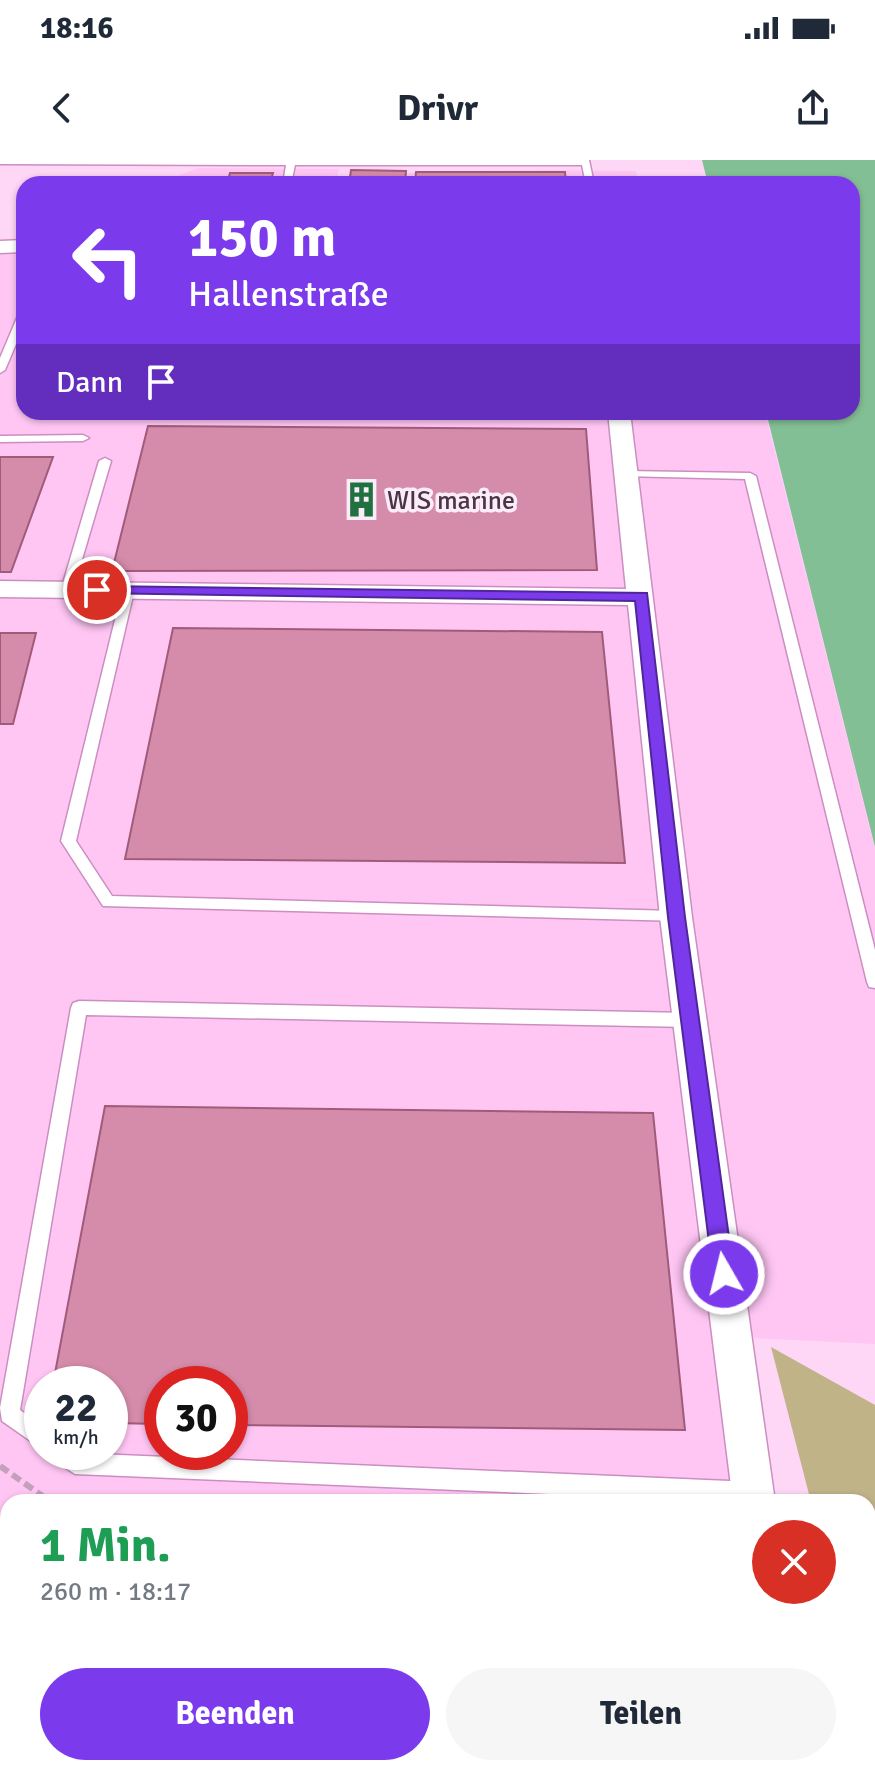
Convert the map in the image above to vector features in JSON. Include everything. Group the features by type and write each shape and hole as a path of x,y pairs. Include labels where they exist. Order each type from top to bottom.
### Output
{"street":[{"path":"620,420 676,917 754,1494"},
{"path":"0,589 642,597"}],"lane":[{"path":"0,161 586,161"},
{"path":"288,176 291,162"},
{"path":"0,370 16,333"},
{"path":"0,439 83,438"},
{"path":"67,590 105,461"},
{"path":"625,474 750,476 875,982"},
{"path":"128,591 68,841 108,902 676,917"},
{"path":"24,1425 9,1414 79,1008 690,1020"},
{"path":"128,1467 692,1494"}],"path":[{"path":"0,1466 40,1494"}],"shaded area":[{"path":"702,160 875,160 875,847 768,420 860,420 860,176 706,176"},
{"path":"199,168 339,169 338,176 179,175"},
{"path":"636,171 637,176 406,176 416,172"},
{"path":"16,246 16,420 767,420 875,849 875,1344 732,1337 753,1494 0,1494 0,247"},
{"path":"771,1347 875,1405 875,1494 809,1494"}],"building":[{"path":"351,170 406,171 406,176 350,176"},
{"path":"416,172 565,172 565,176 416,176"},
{"path":"230,173 273,173 272,176 229,176"},
{"name":"WIS marine","path":"148,426 586,429 597,570 112,571"},
{"path":"0,457 53,457 11,572 0,572"},
{"path":"173,628 602,632 625,863 125,859"},
{"path":"0,633 36,633 13,724 0,724"},
{"path":"105,1106 653,1113 685,1430 248,1425 248,1366 144,1366 144,1424 128,1423 128,1366 56,1366"}],"place":[{"name":"WIS marine","path":"361,500"}],"route":[{"path":"97,590 642,597 676,917 724,1274"}]}
